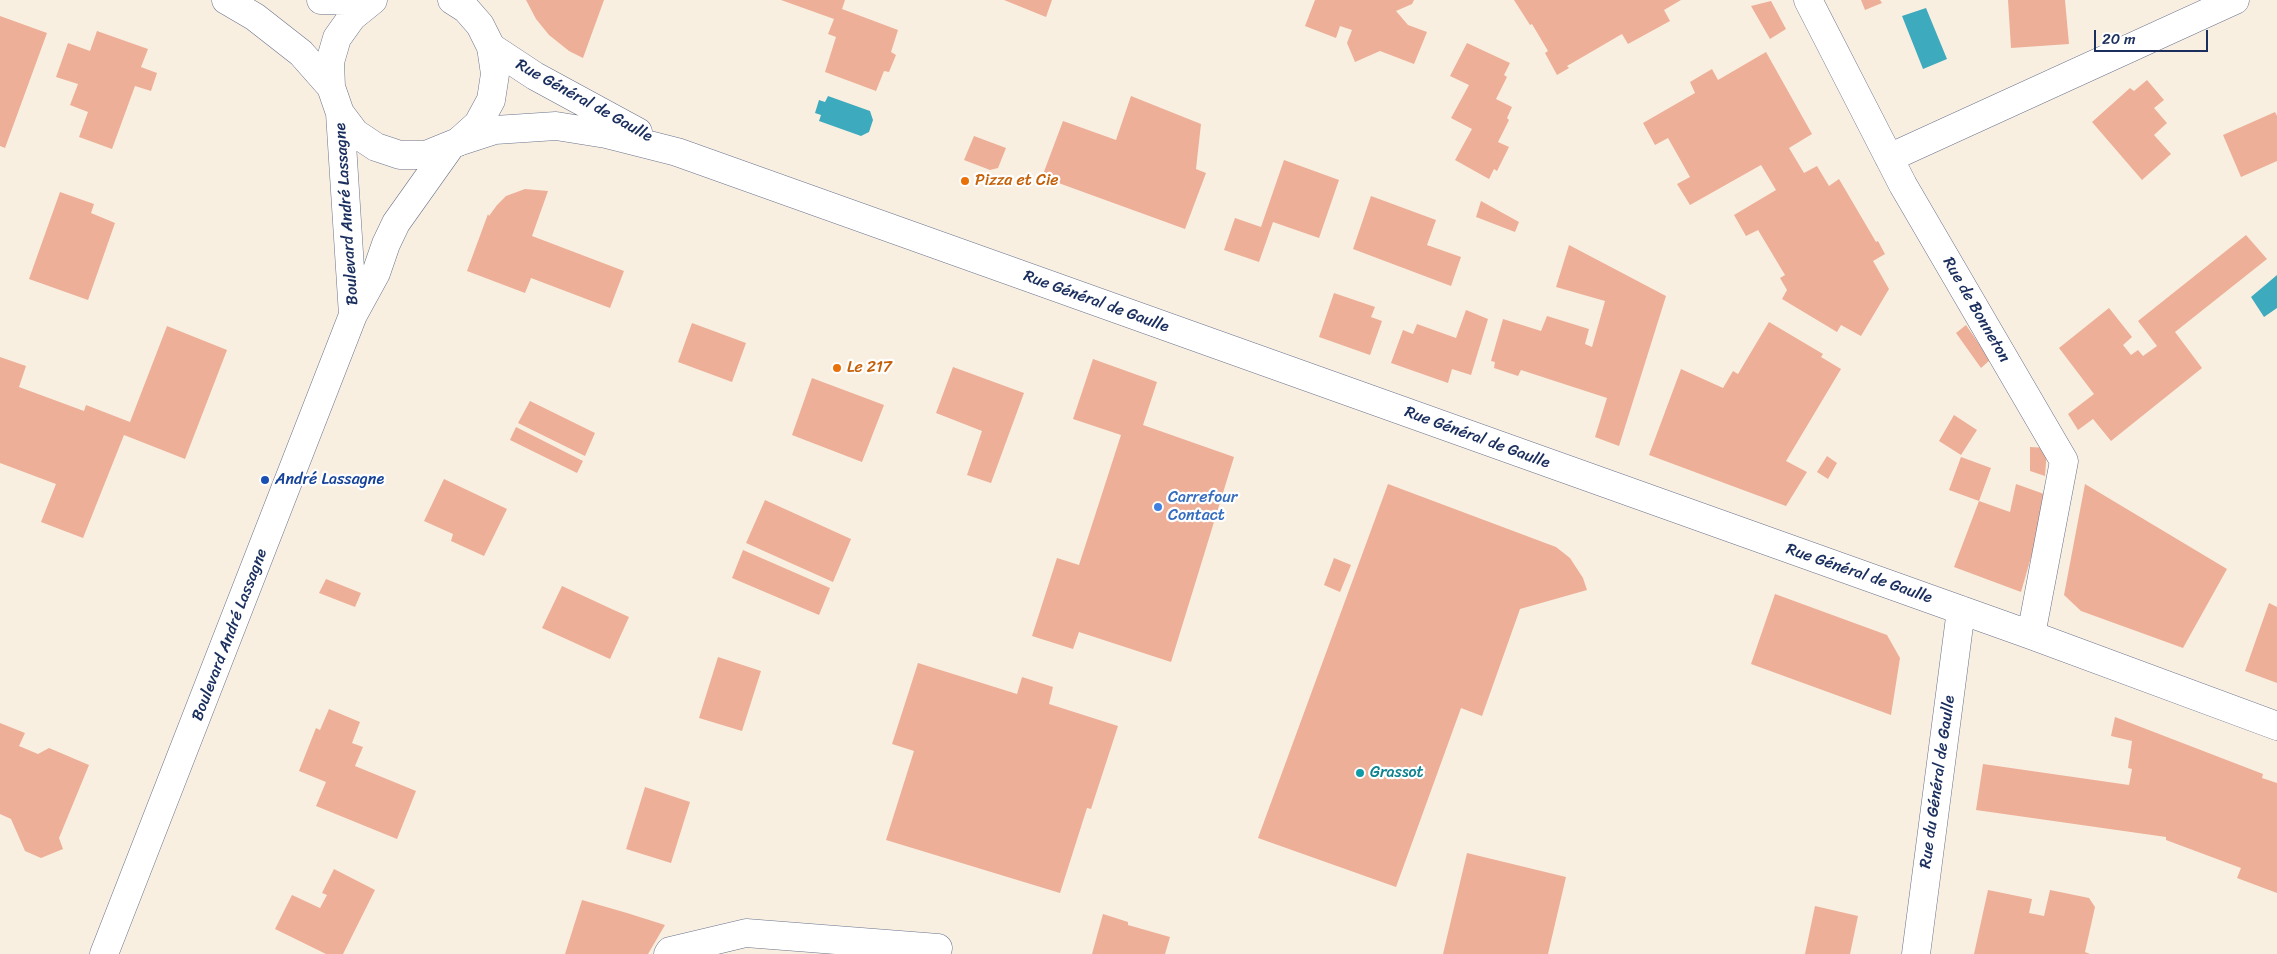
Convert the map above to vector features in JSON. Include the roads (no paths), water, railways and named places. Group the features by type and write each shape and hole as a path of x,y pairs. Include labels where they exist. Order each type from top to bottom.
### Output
{"street":[{"path":"226,0 255,17 301,53 331,87"},
{"path":"321,0 372,0"},
{"path":"340,113 331,87 330,62 337,38 352,17 372,0"},
{"name":"Rue Général de Gaulle","path":"452,0 483,24 535,76 677,152"},
{"name":"Rue de Bonneton","path":"1808,0 1903,185 2064,461 2031,635"},
{"path":"1889,158 2235,0"},
{"path":"454,144 478,124 491,100 495,74 483,24"},
{"name":"Rue Général de Gaulle","path":"340,113 355,133 376,147 400,155 426,154 496,130 556,126 606,134 677,152 2031,635 2277,726"},
{"name":"Boulevard André Lassagne","path":"340,113 353,315"},
{"name":"Boulevard André Lassagne","path":"104,954 353,315 376,272 396,223 454,144"},
{"name":"Rue du Général de Gaulle","path":"1916,954 1961,610"},
{"path":"668,954 670,951 746,933 938,948"}],"water":[{"path":"1926,8 1947,59 1923,69 1902,16"},
{"path":"828,96 870,111 873,120 869,132 861,136 819,121 821,115 815,113 819,100 825,102"},
{"path":"2277,275 2277,308 2264,317 2251,297"}],"place":[{"name":"Pizza et Cie","path":"965,181"},
{"name":"Le 217","path":"837,368"},
{"name":"André Lassagne","path":"265,480"},
{"name":"Carrefour Contact","path":"1158,507"},
{"name":"Grassot","path":"1360,773"}]}
